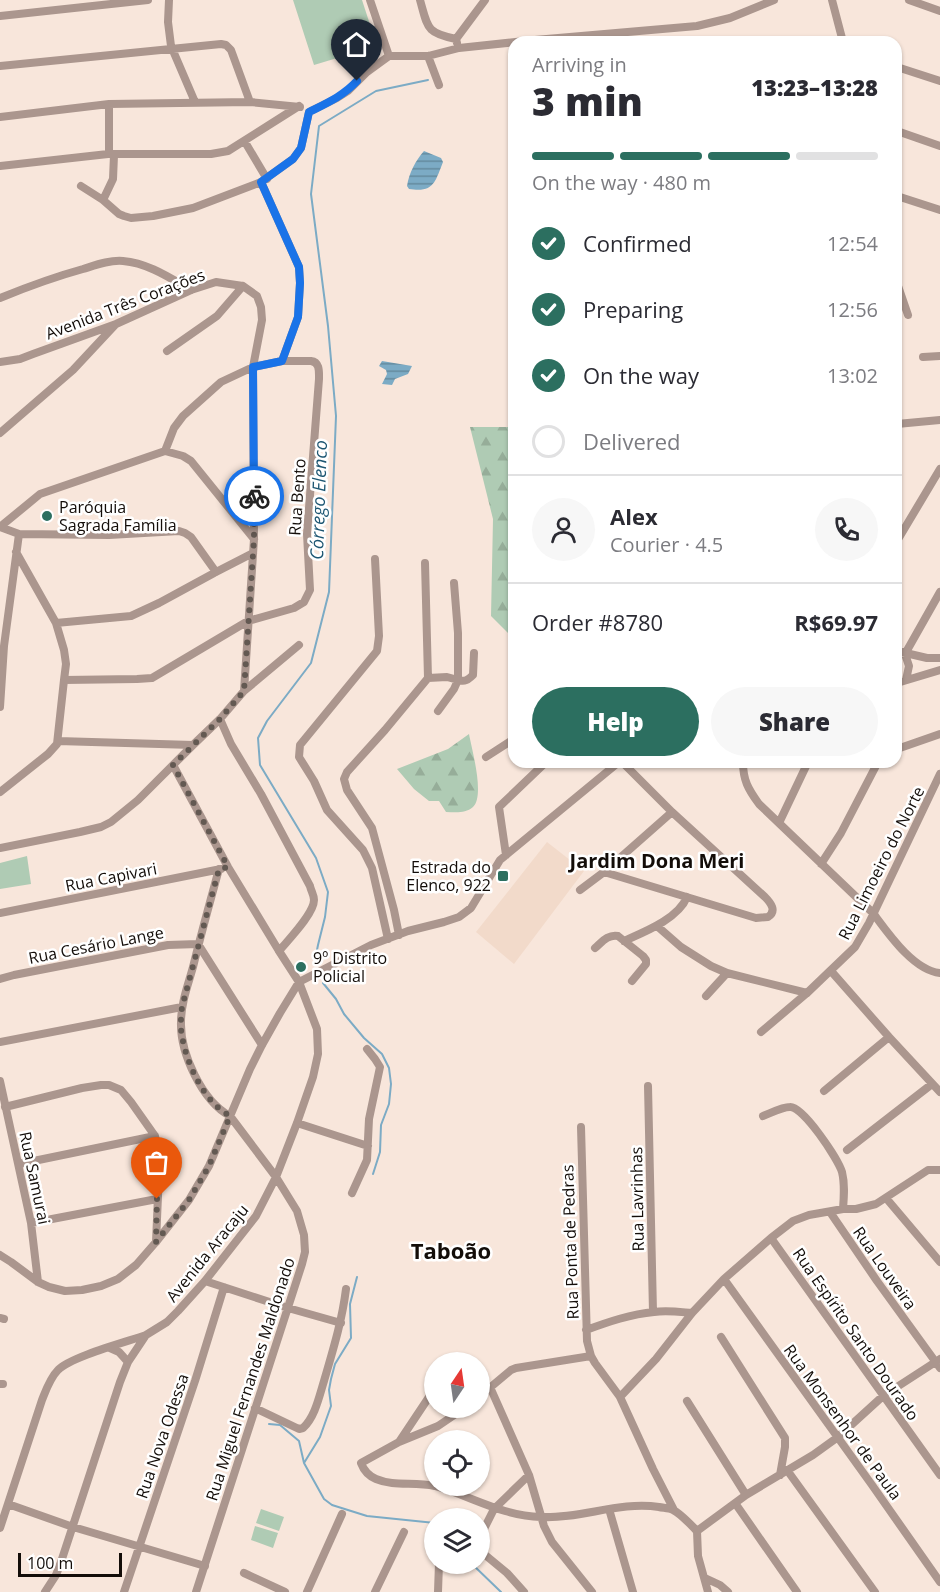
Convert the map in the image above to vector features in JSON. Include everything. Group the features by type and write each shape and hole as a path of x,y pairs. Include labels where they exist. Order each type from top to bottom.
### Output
{"street":[{"path":"0,16 148,0"},
{"path":"169,0 168,22 172,49 195,102"},
{"path":"370,0 389,56"},
{"path":"420,0 432,31 441,36 456,39"},
{"path":"456,39 484,0"},
{"path":"572,36 697,26 730,18 774,0"},
{"path":"831,0 841,36"},
{"path":"909,0 940,11"},
{"path":"456,39 459,48"},
{"path":"309,112 348,91 367,72 389,56 428,56 459,48 508,42"},
{"path":"0,66 221,44 229,47 250,102"},
{"path":"428,56 439,85"},
{"path":"902,69 940,81"},
{"path":"0,117 109,104 195,102 250,102 299,106 309,112"},
{"path":"103,200 113,179 109,104"},
{"path":"0,166 111,154 211,154 228,151 299,106"},
{"path":"81,186 119,214 131,218 193,208 264,180 293,159 301,148 309,112"},
{"path":"902,133 940,146"},
{"path":"245,142 264,180 299,267 298,317 282,361"},
{"path":"902,198 940,210"},
{"path":"0,298 58,276 116,261 136,263 162,273 190,290"},
{"name":"Avenida Três Corações","path":"0,362 26,357 116,324 190,290 216,282 243,286"},
{"path":"167,351 217,316 243,286 257,296 261,307 261,328 253,367 254,539 244,691"},
{"path":"902,298 908,315"},
{"path":"2,429 73,369 116,324"},
{"path":"923,357 940,356"},
{"name":"Rua Bento","path":"165,451 174,428 183,416 221,382 253,367 282,361 315,361 317,364 318,390 307,534 310,590 304,602 294,608 248,621"},
{"path":"902,424 940,420"},
{"path":"0,527 40,494 165,451 191,461 254,539"},
{"path":"902,533 940,469"},
{"path":"0,527 19,534 109,535 179,531 191,537 216,572"},
{"path":"0,707 4,646 19,534"},
{"path":"0,792 55,747 58,741 66,664 56,623 16,552"},
{"path":"56,623 131,616 253,553"},
{"path":"375,559 380,636 376,651 300,745 298,753 300,761 314,781 327,810 363,850 372,868 388,939"},
{"path":"399,935 372,828 347,790 344,779 347,772 428,678 425,563"},
{"path":"438,711 458,680 458,633 453,583"},
{"path":"902,650 940,592"},
{"path":"64,681 153,678 248,621"},
{"path":"0,848 80,832 111,822 138,800 220,719 244,691 299,645"},
{"path":"902,652 927,658 940,658"},
{"path":"428,678 447,676 463,681 468,679 473,675 474,653"},
{"path":"902,654 909,666 906,680"},
{"path":"902,681 940,670"},
{"path":"220,719 231,744 261,794 313,894 313,907 279,951"},
{"path":"902,747 940,734"},
{"path":"58,741 193,745"},
{"path":"486,757 508,743"},
{"name":"Avenida Aracaju","path":"45,1592 56,1575 128,1362 146,1335 167,1322 205,1281 256,1216 276,1177 317,1063 317,1029 300,982 228,867 173,765"},
{"path":"506,855 499,807 540,768"},
{"path":"0,1255 38,1282 65,1291 101,1286 118,1279 136,1265 189,1200 209,1166 262,1045 300,982 371,945 459,917 471,908 500,860 614,768"},
{"path":"604,872 756,918 772,915 773,910 765,897 627,768"},
{"path":"743,768 744,778 749,790 759,804 873,913 912,958 923,967 940,973"},
{"path":"779,823 805,768"},
{"path":"821,864 841,833 875,768"},
{"name":"Rua Limoeiro do Norte","path":"761,1032 807,993 855,947 940,774"},
{"path":"579,890 604,872 672,812"},
{"name":"Rua Capivari","path":"0,913 228,867"},
{"name":"Rua Miguel Fernandes Maldonado","path":"196,1592 304,1252 304,1235 297,1211 276,1177 230,1116 216,1107 197,1078 186,1053 182,1035 182,1007 219,869"},
{"path":"624,941 657,926 682,906 687,897"},
{"path":"657,926 697,959 727,973 807,993"},
{"path":"595,948 611,936 618,936 643,957 646,962 632,981"},
{"path":"198,944 262,1045"},
{"name":"Rua Cesário Lange","path":"0,979 168,945 198,944"},
{"path":"831,971 940,1092"},
{"path":"706,996 727,973"},
{"path":"0,1042 182,1007"},
{"path":"824,1091 889,1037"},
{"path":"352,1193 364,1168 369,1146 369,1119 380,1067 367,1049"},
{"name":"Rua Samurai","path":"0,1082 32,1223 38,1282"},
{"path":"5,1107 101,1084 121,1090 155,1137 159,1157 156,1242"},
{"path":"847,1150 932,1084"},
{"name":"Rua Lavrinhas","path":"648,1086 653,1312"},
{"path":"763,1116 793,1107 814,1127 841,1168 844,1180 843,1209"},
{"path":"297,1123 369,1146"},
{"name":"Rua Ponta de Pedras","path":"581,1127 586,1330 591,1356"},
{"path":"19,1164 155,1137"},
{"path":"620,1397 656,1359 692,1313 724,1279 771,1238 799,1218 843,1209 867,1207 886,1198 927,1170 940,1170"},
{"path":"886,1198 940,1262"},
{"path":"32,1223 157,1199"},
{"name":"Rua Louveira","path":"830,1212 877,1281 939,1363"},
{"name":"Rua Espírito Santo Dourado","path":"771,1238 940,1475"},
{"name":"Rua Monsenhor de Paula","path":"724,1279 940,1582"},
{"path":"205,1281 341,1323"},
{"name":"Rua Nova Odessa","path":"124,1592 224,1287"},
{"path":"255,1408 298,1429 307,1424 318,1398 341,1323 346,1289"},
{"path":"586,1330 653,1312 692,1313"},
{"path":"0,1528 42,1400 57,1371 65,1364 146,1335"},
{"path":"721,1337 785,1438 784,1472 875,1592"},
{"path":"110,1348 119,1352 128,1362"},
{"path":"592,1592 552,1542 540,1517 529,1475 490,1387 516,1368 591,1356 620,1397 674,1510 697,1531 698,1556 708,1592"},
{"path":"697,1531 746,1495 838,1437 883,1396 939,1363"},
{"path":"687,1401 746,1495"},
{"path":"399,1442 424,1404"},
{"path":"450,1418 438,1426 399,1442 361,1463 369,1476 387,1483 415,1483 437,1487 494,1509 515,1514 540,1517 566,1516 638,1505 674,1510"},
{"path":"490,1517 494,1509 529,1475"},
{"path":"735,1503 797,1592"},
{"path":"8,1504 73,1527 205,1566"},
{"path":"609,1509 633,1592"},
{"path":"307,1592 342,1514"},
{"path":"375,1592 404,1532"},
{"path":"490,1559 524,1592"},
{"path":"244,1573 285,1592"},
{"path":"438,1592 439,1574"},
{"path":"705,1578 720,1585 728,1592"}],"shaded area":[{"path":"547,842 584,871 514,964 476,932"}],"green space":[{"path":"293,0 362,0 377,46 314,65"},
{"path":"470,427 508,427 508,633 491,616 493,519"},
{"path":"469,734 477,772 476,801 467,811 446,812 439,801 429,801 414,789 397,769 448,749"},
{"path":"27,856 31,884 0,889 0,863"},
{"path":"261,1509 284,1517 279,1531 256,1523"},
{"path":"255,1526 278,1533 273,1548 251,1540"}],"water":[{"path":"424,151 441,158 443,162 435,180 429,187 409,189 407,186 411,172"},
{"path":"382,361 412,366 408,374 395,379 392,385 382,384 387,374 386,370 379,366"}],"waterway":[{"name":"Córrego Elenco","path":"315,960 328,892 316,858 260,765 258,738 267,721 311,663 329,592 336,416 328,326 311,194 319,126 376,91 428,80"},
{"path":"323,983 344,1014 364,1038 382,1054 389,1068 391,1084 389,1104 381,1125 380,1152 373,1174"},
{"path":"304,1463 320,1437 331,1406 329,1390 335,1364 351,1338 350,1304 357,1277"},
{"path":"269,1424 280,1425 299,1441 304,1463 324,1499 332,1505 367,1516 424,1522"},
{"path":"482,1574 501,1592"}],"way so far":[{"path":"157,1199 156,1242 189,1200 209,1166 230,1116 216,1107 197,1078 186,1053 181,1022 182,1007 219,869 228,867 173,765 220,719 244,691 254,539 254,496"}],"place":[{"name":"Paróquia Sagrada Família","path":"47,516"},
{"name":"Estrada do Elenco, 922","path":"503,876"},
{"name":"9º Distrito Policial","path":"301,967"}],"district":[{"name":"Jardim Dona Meri","path":"657,861"},
{"name":"Taboão","path":"451,1251"}],"route":[{"path":"254,496 253,367 282,361 298,317 300,300 299,267 261,182 284,167 301,148 309,112 348,91 357,81"}]}
